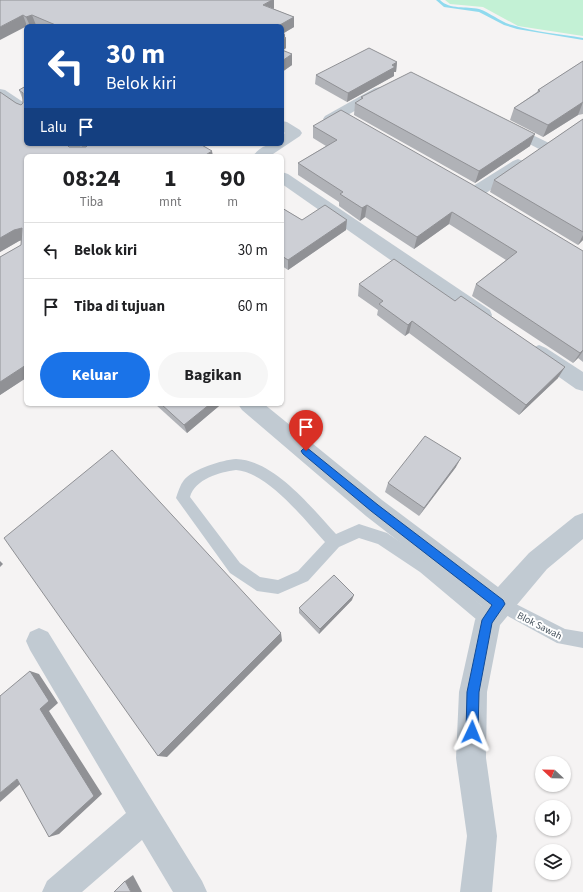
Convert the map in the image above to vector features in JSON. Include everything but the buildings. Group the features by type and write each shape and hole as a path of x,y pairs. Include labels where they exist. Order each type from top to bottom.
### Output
{"street":[{"path":"341,118 394,84"},
{"path":"0,93 24,109"},
{"path":"491,118 544,146"},
{"path":"284,126 295,133 284,140"},
{"path":"476,192 557,137"},
{"path":"71,146 80,154"},
{"path":"263,154 275,146"},
{"path":"284,179 497,324"},
{"path":"523,342 583,383"},
{"path":"251,406 374,508 494,612"},
{"path":"476,892 482,836 471,758 473,692 494,612 538,561 583,524"},
{"path":"39,640 191,892"},
{"path":"58,892 145,817"}],"lane":[{"path":"225,465 238,465 253,468 272,480 334,542 303,576 278,587 257,584 235,568 183,498 185,487 192,480 225,465"},
{"name":"Blok Sawah","path":"334,542 359,531 382,538 494,612 563,637 583,640"}],"green space":[{"path":"445,0 583,0 583,36 518,26 483,7 450,4"}],"waterway":[{"path":"438,0 445,6 481,11 510,26 583,39"}],"route":[{"path":"306,451 374,508 500,604 488,620 473,692 472,732"}]}
